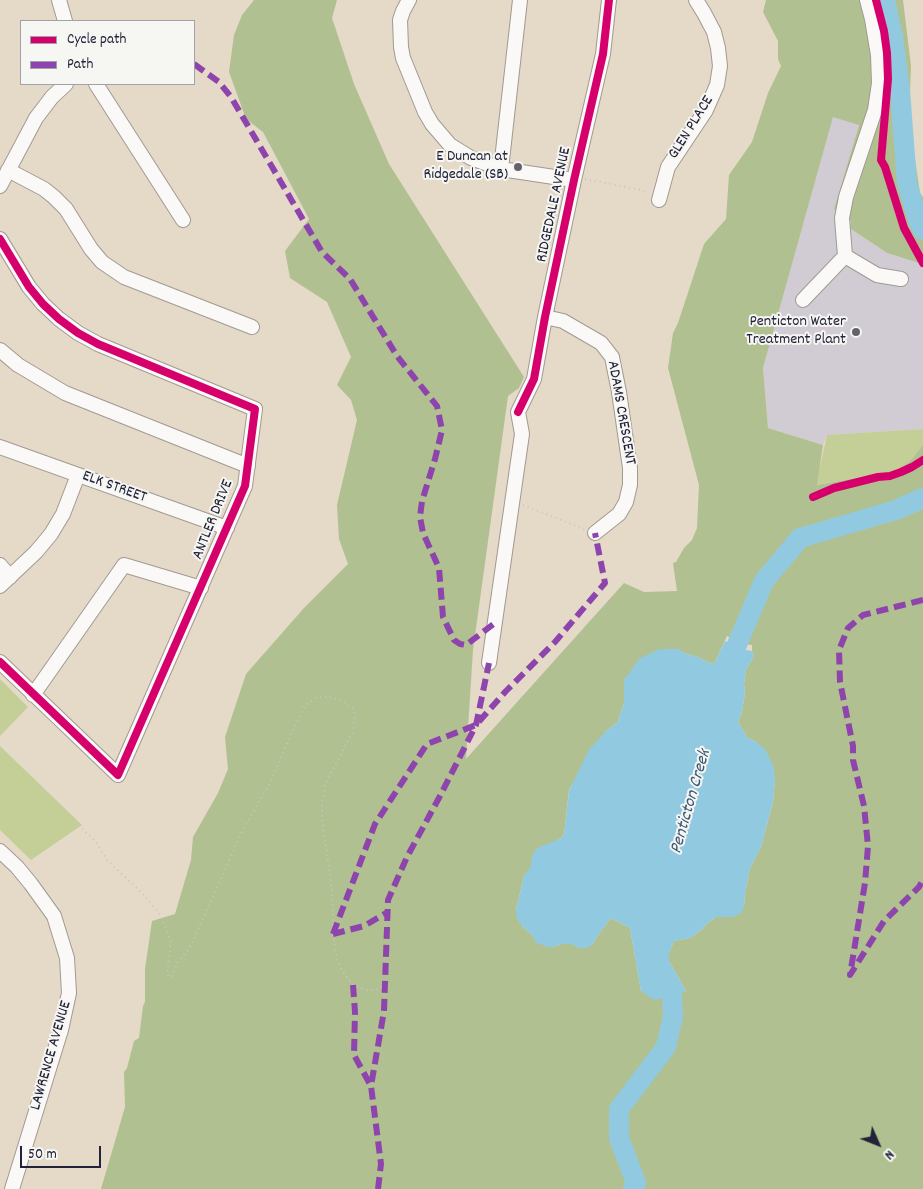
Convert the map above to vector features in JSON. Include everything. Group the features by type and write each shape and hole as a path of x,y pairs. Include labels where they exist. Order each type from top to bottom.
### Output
{"street":[{"path":"58,0 65,20"},
{"path":"409,0 400,20 400,47 403,58 425,112 432,124 450,145 471,158 501,169 574,180"},
{"path":"501,169 520,0"},
{"name":"RIDGEDALE AVENUE","path":"512,501 522,434 518,412 534,379 545,316 603,54 609,0"},
{"name":"GLEN PLACE","path":"659,200 668,167 706,110 717,85 720,66 718,48 714,32 696,0"},
{"path":"803,300 845,256 842,218 846,197 876,110 879,83 878,55 868,0"},
{"path":"0,186 36,118 52,97 65,85"},
{"path":"97,85 183,220"},
{"path":"8,170 44,189 54,197 66,209 91,250 102,262 124,277 252,327"},
{"name":"ANTLER DRIVE","path":"0,239 29,287 59,319 78,333 98,344 255,409 245,486 118,775 0,662"},
{"path":"845,256 877,275 901,279"},
{"name":"ADAMS CRESCENT","path":"545,316 563,321 601,343 612,357 629,458 630,485 626,502 619,514 596,533"},
{"path":"0,350 18,365 65,393 248,466"},
{"name":"ELK STREET","path":"0,447 227,528"},
{"path":"0,565 5,581 36,552 51,534 63,514 78,475"},
{"path":"489,663 512,501"},
{"path":"33,695 124,565 200,588"},
{"name":"LAWRENCE AVENUE","path":"0,851 31,884 54,916 67,958 69,993 61,1030 12,1189"}],"path":[{"path":"574,180 587,179 641,190 659,200"},
{"path":"512,501 596,533"},
{"path":"39,787 96,842 107,860 144,895 162,918 171,943 167,975 169,977 172,976 178,962 189,949 242,832 272,779 305,706 315,698 328,697 341,700 353,709 356,716 353,731 325,786 322,803 322,818 331,882 336,960 345,976 353,985 366,990 376,990 385,986"}],"shaded area":[{"path":"833,116 859,124 834,209 851,221 851,229 887,253 919,263 923,269 923,429 827,435 823,445 768,428 763,368"}],"green space":[{"path":"254,0 337,0 332,18 354,84 389,164 524,377 519,388 508,396 473,650 466,759 624,583 644,592 677,591 673,563 676,562 684,548 692,540 697,528 699,485 668,368 673,333 704,244 726,219 729,175 752,142 768,93 781,66 778,59 778,41 763,12 766,0 903,0 911,66 909,119 920,193 923,197 923,268 919,263 887,253 851,229 851,221 834,209 859,125 833,117 763,368 768,428 823,445 817,485 899,469 911,460 923,445 923,1189 101,1189 125,1107 124,1072 127,1068 134,1041 139,1038 145,1002 145,969 152,921 175,914 191,860 193,837 218,793 228,769 225,737 246,674 304,608 348,564 339,539 337,505 357,420 351,400 337,385 351,357 327,302 290,278 285,251 309,219 263,132 246,119 229,72 234,35 242,15","holes":["727,636 738,642 752,645 754,656 746,670 745,693 738,722 747,737 756,742 775,779 773,802 761,847 750,868 744,906 733,917 716,917 690,938 674,941 669,953 669,961 686,991 641,991 630,928 611,918 593,944 579,948 572,944 561,944 554,947 534,937 522,926 516,910 524,876 552,843 564,835 569,790 606,731 618,722 624,703 624,680 681,652 714,664"]},
{"path":"923,429 923,445 911,460 899,469 816,485 827,435"},
{"path":"0,679 28,707 0,736"},
{"path":"0,746 82,825 31,860 0,830"}],"water":[{"path":"725,641 741,649 752,651 754,656 746,670 745,693 738,722 747,737 765,749 773,765 775,779 773,802 761,847 750,868 744,906 741,913 733,917 716,917 690,938 674,941 669,953 669,961 686,991 654,1000 641,991 630,928 611,918 593,944 587,948 579,948 571,944 548,947 535,942 534,937 517,919 516,910 524,876 530,868 533,853 539,847 560,839 564,835 569,791 589,750 606,731 618,722 624,703 624,680 640,658 660,649 680,649 681,652 714,664"}],"waterway":[{"name":"Penticton Creek","path":"885,0 893,37 900,90 907,183 918,220 923,230"},
{"name":"Penticton Creek","path":"729,672 736,647 764,581 800,538 896,510 923,498"},
{"name":"Penticton Creek","path":"633,1189 636,1183 619,1138 619,1109 666,1047 673,1016 672,996 659,972"}],"marked path":[{"path":"195,65 219,82 231,97 322,252 350,279 397,356 437,406 442,430 422,501 420,517 423,533 439,568 443,617 454,640 466,645 495,623"},
{"path":"333,934 375,824 427,744 476,725 506,691 555,642 605,583 595,533"},
{"path":"923,600 863,615 848,628 839,650 840,682 853,746 853,760 864,806 868,846 865,883 850,975 884,921 919,887 923,880"},
{"path":"378,1189 381,1164 371,1086 384,1011 388,900 407,857 476,725 489,663"},
{"path":"333,934 364,926 388,912"},
{"path":"353,985 355,1012 354,1055 371,1086"}],"cycle path":[{"path":"518,412 534,379 574,180 603,54 609,0"},
{"path":"876,0 884,31 888,79 881,160 885,167 904,228 923,263"},
{"path":"0,239 29,287 43,304 78,333 98,344 255,409 245,486 118,775 0,662"},
{"path":"813,497 834,488 878,477 890,476 923,460"}],"place":[{"name":"E Duncan at Ridgedale (SB)","path":"518,167"},
{"name":"Penticton Water Treatment Plant","path":"856,332"}]}
